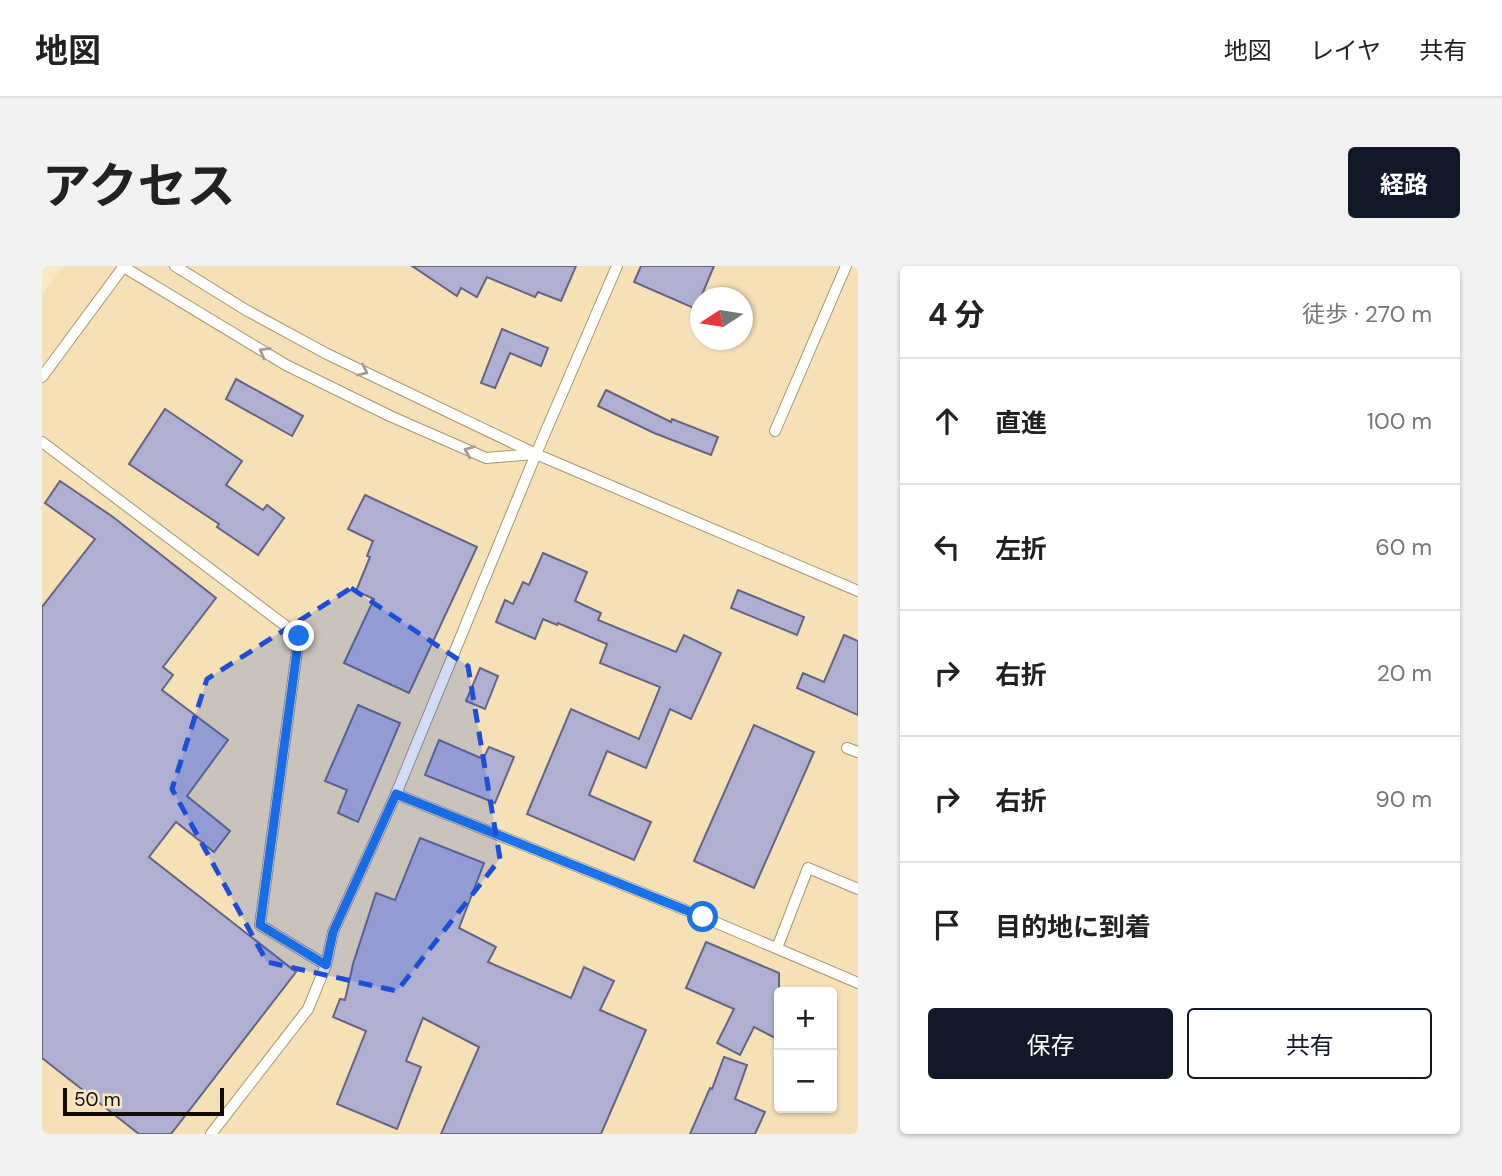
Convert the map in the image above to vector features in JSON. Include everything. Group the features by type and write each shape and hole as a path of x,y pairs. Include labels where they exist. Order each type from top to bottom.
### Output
{"lane":[{"path":"42,377 123,266 286,365 390,416 486,458 536,454"},
{"path":"175,266 246,310 327,354 536,454 858,591"},
{"path":"211,1134 308,1009 326,965 333,932 396,794 536,454 617,266"},
{"path":"775,431 846,266"},
{"path":"42,442 299,636 260,925 326,965"},
{"path":"847,748 858,752"},
{"path":"396,794 858,983"},
{"path":"776,948 808,869 858,889"}],"highlighted area":[{"path":"351,588 468,666 500,859 397,991 267,962 172,789 207,679"}],"shaded area":[{"path":"63,266 858,266 858,1134 42,1134 42,296"}],"building":[{"path":"412,266 576,266 561,301 538,292 535,297 487,277 477,297 461,288 457,296"},
{"path":"641,266 714,266 705,287 690,287 690,306 634,282"},
{"path":"502,329 548,348 541,366 510,353 495,388 481,383"},
{"path":"236,379 303,416 292,436 226,399"},
{"path":"606,390 671,422 672,419 718,437 711,455 654,433 598,406"},
{"path":"165,409 242,461 226,485 263,510 267,505 284,518 258,555 217,527 219,524 129,464"},
{"path":"60,481 113,517 216,598 163,667 173,675 162,690 228,740 187,796 230,831 214,852 176,822 149,857 296,972 171,1134 139,1134 42,1058 42,607 95,539 45,503"},
{"path":"365,495 477,547 409,693 344,663 374,599 356,591 370,557 367,556 373,541 348,529"},
{"path":"543,553 587,572 575,601 601,613 598,620 676,652 684,635 721,653 691,719 670,709 646,768 607,751 589,795 651,822 634,860 527,814 571,709 639,739 660,687 600,663 607,644 558,623 557,625 543,619 535,639 496,622 505,600 513,604 523,582 529,585"},
{"path":"738,590 804,617 797,635 731,608"},
{"path":"844,635 858,641 858,715 797,688 803,673 824,682"},
{"path":"480,668 498,676 485,709 466,701"},
{"path":"358,705 400,723 358,822 338,813 347,790 325,781"},
{"path":"754,725 814,752 754,888 694,861"},
{"path":"439,740 483,759 489,747 514,757 495,803 425,775"},
{"path":"420,838 484,863 459,928 496,947 488,962 571,998 584,967 614,981 600,1010 646,1030 601,1134 441,1134 479,1047 423,1018 406,1061 421,1067 397,1129 337,1104 366,1031 333,1017 340,999 345,1000 353,964 376,893 395,900"},
{"path":"706,942 779,973 779,987 774,987 774,1037 754,1027 740,1055 717,1043 734,1009 686,988"},
{"path":"724,1057 747,1065 735,1099 765,1112 755,1134 690,1134 710,1088 712,1089"}],"route":[{"path":"299,636 260,925 326,965 333,932 396,794 703,917"}]}
